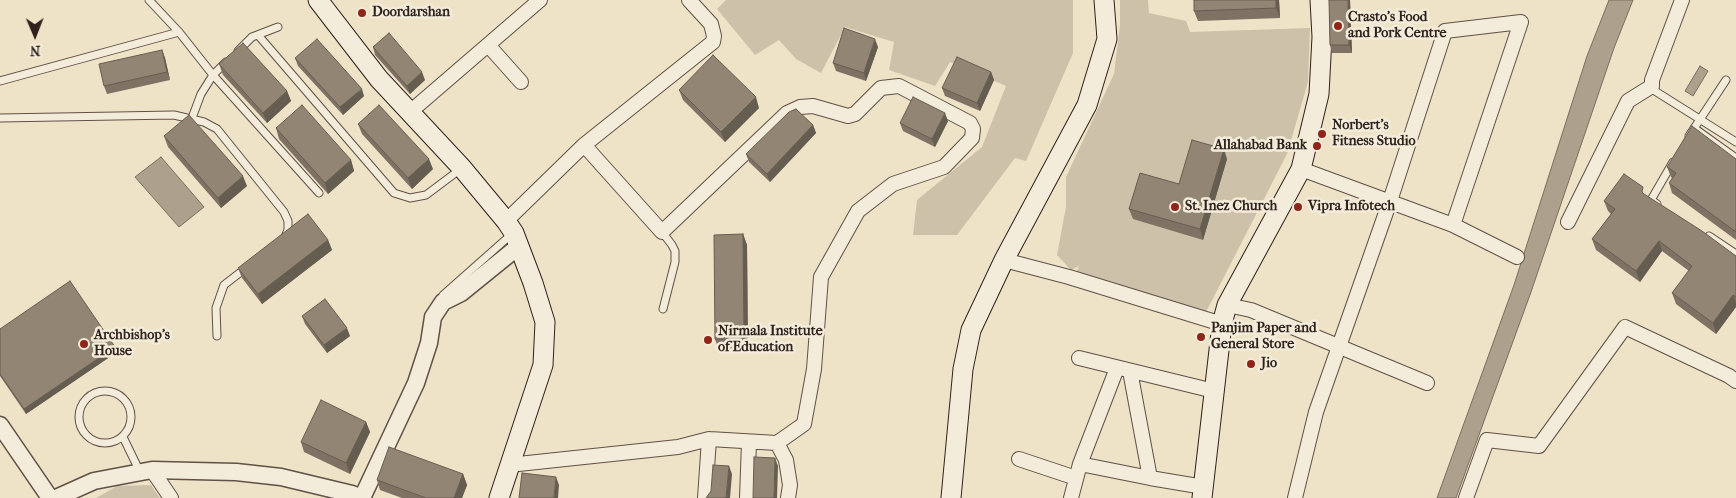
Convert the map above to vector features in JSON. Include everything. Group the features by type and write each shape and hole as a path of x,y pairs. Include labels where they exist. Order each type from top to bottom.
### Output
{"main road":[{"path":"318,0 379,79 462,168 513,233 533,283 545,322 543,365 499,498"},
{"path":"951,498 963,369 971,330 1004,260 1087,105 1107,39 1104,0"},
{"path":"1203,492 1222,324 1227,305 1301,170 1319,94 1322,37 1320,0"}],"street":[{"path":"410,112 540,0"},
{"path":"56,498 94,481 146,471 236,472 281,476 361,498 416,383 429,343 433,317 443,302 461,293 513,233 584,145 713,42 714,36 711,24 689,0"},
{"path":"1568,222 1628,101 1652,86 1652,80 1682,0"},
{"path":"1295,498 1316,412 1390,201 1445,31 1521,22 1453,225"},
{"path":"488,45 521,82"},
{"path":"509,465 678,447 709,439 777,444 804,424 814,369 821,277 858,211 893,184 944,167 972,138 973,129 970,123 899,86 881,88 855,114 848,116 813,106 800,107 787,113 662,232 584,145"},
{"path":"1301,170 1453,225 1517,257"},
{"path":"1004,260 1069,277 1222,324"},
{"path":"1227,305 1251,310 1427,383"},
{"path":"1467,498 1487,440 1538,446 1625,327 1736,381"},
{"path":"1079,358 1214,391"},
{"path":"1071,498 1078,471 1124,370"},
{"path":"1124,370 1150,478"},
{"path":"0,425 50,498"},
{"path":"705,498 709,439"},
{"path":"747,498 749,442"},
{"path":"777,444 786,460 790,485 788,498"},
{"path":"1019,459 1078,471 1150,478 1203,492"},
{"path":"146,471 171,498"}],"lane":[{"path":"149,0 179,32 213,75 319,193"},
{"path":"192,118 201,94 213,75 252,37 278,27"},
{"path":"0,81 179,32"},
{"path":"258,35 394,193 410,198 426,195 462,168"},
{"path":"1685,144 1726,80"},
{"path":"1652,86 1655,91 1736,142"},
{"path":"0,118 174,116 192,118 204,122 217,129 284,212 288,221 288,230 285,238 277,244"},
{"path":"1694,128 1736,158"},
{"path":"1666,209 1650,200 1680,152"},
{"path":"662,232 675,251 675,262 663,309"},
{"path":"442,296 513,233"},
{"path":"1705,234 1736,254"},
{"path":"217,336 216,308 224,285 254,262"},
{"path":"108,390 124,398 129,405 132,422 123,437 115,442 98,442 90,439 84,432 78,416 80,407 91,394 108,390"},
{"path":"123,437 146,471"}],"shaded area":[{"path":"726,0 1073,0 1073,53 1026,161 1015,158 957,235 913,235 917,200 982,147 1006,86 950,62 935,86 889,70 894,42 845,27 821,73 796,59 779,40 755,55 717,9"},
{"path":"1120,0 1148,0 1149,13 1186,21 1190,32 1310,28 1308,82 1287,154 1205,314 1076,273 1079,266 1071,270 1057,255 1066,207 1066,177 1114,74 1120,25"},
{"path":"1609,0 1633,0 1614,48 1531,292 1456,498 1437,498 1514,285 1587,56"},
{"path":"1700,66 1708,71 1693,96 1685,91"},
{"path":"161,157 204,207 179,227 135,177"},
{"path":"151,485 160,498 96,498 117,486"}],"building":[{"path":"1194,0 1276,0 1276,8 1194,11"},
{"path":"1329,0 1348,0 1349,45 1330,45"},
{"path":"844,28 875,39 864,73 833,63"},
{"path":"389,33 422,72 407,86 373,47"},
{"path":"317,39 362,89 340,107 295,58"},
{"path":"243,43 287,91 263,113 219,64"},
{"path":"162,50 167,72 104,86 99,64"},
{"path":"713,55 756,97 721,132 679,90"},
{"path":"957,57 991,72 977,103 942,88"},
{"path":"913,97 945,113 932,139 900,123"},
{"path":"302,105 351,160 325,183 276,128"},
{"path":"379,105 429,159 408,178 358,124"},
{"path":"796,109 813,125 767,174 746,154 789,112"},
{"path":"189,115 243,176 218,198 164,136"},
{"path":"1692,126 1736,159 1736,232 1669,183 1676,173 1667,167"},
{"name":"St. Inez Church","path":"1192,140 1224,149 1200,229 1129,209 1140,173 1179,184"},
{"path":"1624,174 1643,187 1642,192 1644,194 1702,231 1736,256 1736,297 1733,295 1713,323 1672,293 1692,266 1659,241 1636,271 1592,239 1615,209 1604,201"},
{"path":"308,214 328,240 258,294 238,268"},
{"path":"743,234 744,339 715,339 714,235"},
{"name":"Archbishop's House","path":"70,281 115,347 24,409 0,374 0,329"},
{"path":"325,299 347,328 324,345 302,316"},
{"path":"321,400 366,422 346,463 301,442"},
{"path":"389,447 463,474 454,498 426,498 377,480"},
{"path":"754,457 775,458 774,498 753,498"},
{"path":"713,465 729,466 726,498 706,498 711,491"},
{"path":"522,473 556,477 554,498 519,498"}],"place":[{"name":"Doordarshan","path":"362,13"},
{"name":"Crasto's Food and Pork Centre","path":"1338,26"},
{"name":"Norbert's Fitness Studio","path":"1322,134"},
{"name":"Allahabad Bank","path":"1317,146"},
{"name":"St. Inez Church","path":"1175,207"},
{"name":"Vipra Infotech","path":"1298,207"},
{"name":"Panjim Paper and General Store","path":"1201,337"},
{"name":"Nirmala Institute of Education","path":"708,340"},
{"name":"Archbishop's House","path":"84,344"},
{"name":"Jio","path":"1251,364"}]}
